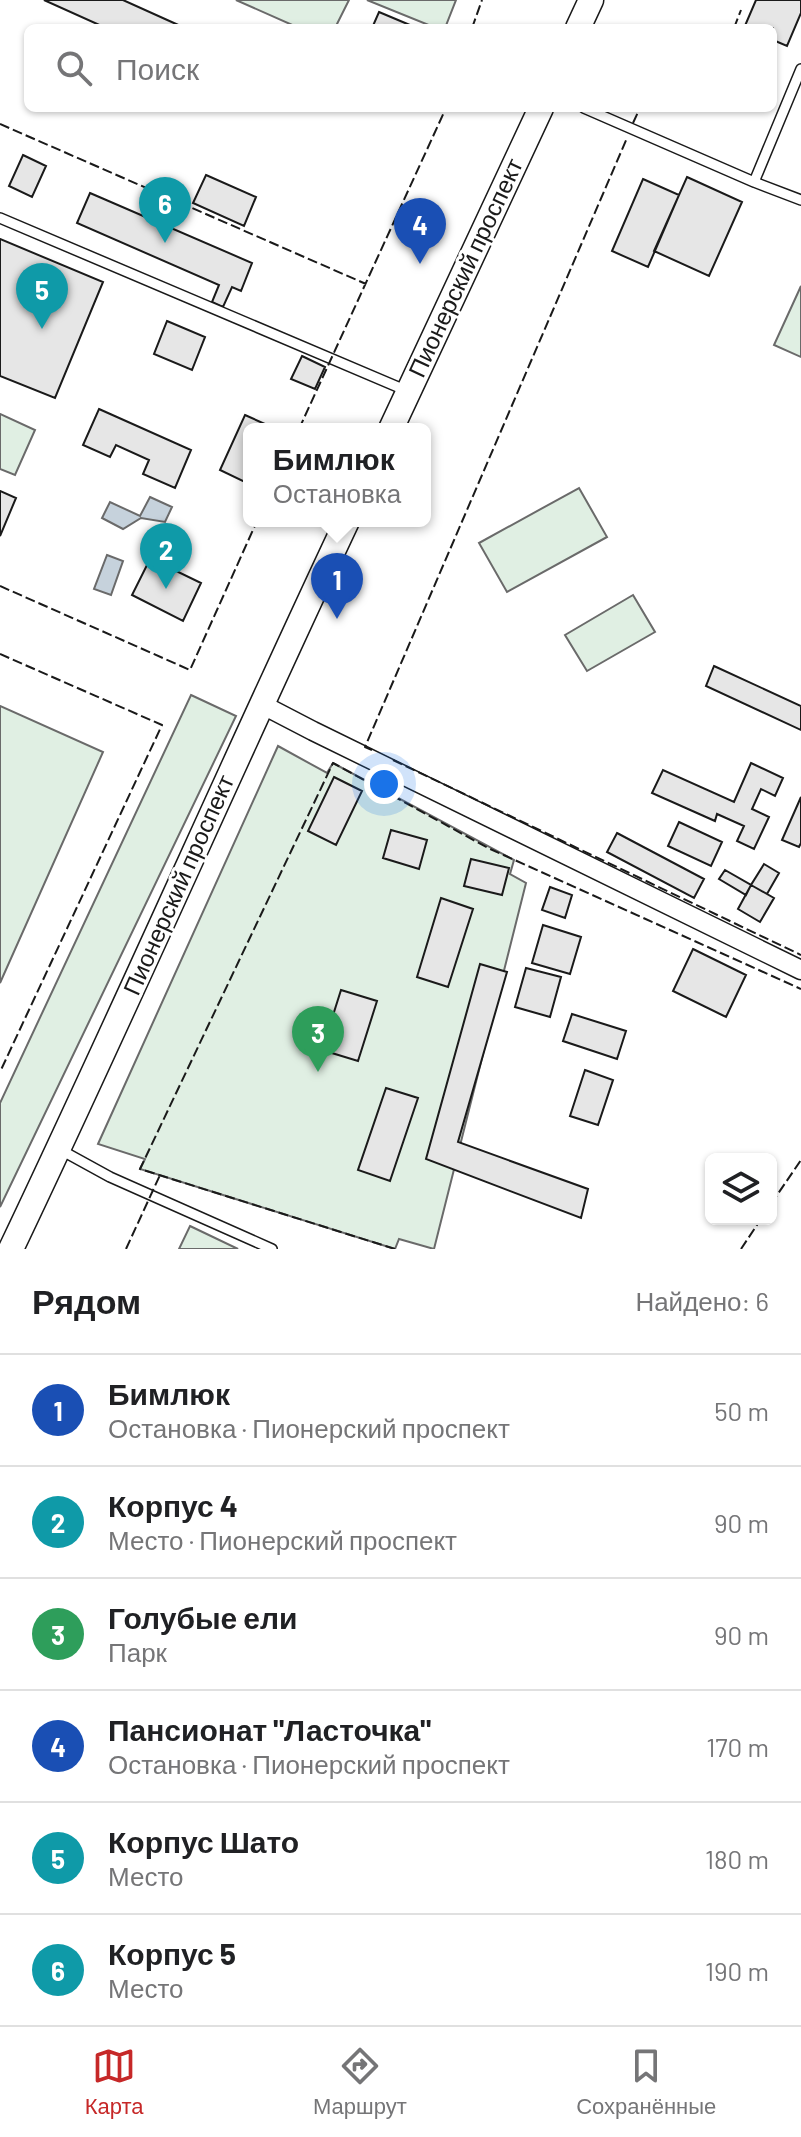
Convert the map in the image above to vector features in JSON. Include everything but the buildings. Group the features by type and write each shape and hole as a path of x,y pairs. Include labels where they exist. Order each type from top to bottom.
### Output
{"street":[{"path":"580,24 591,0"},
{"name":"Пионерский проспект","path":"394,423 539,112"},
{"name":"Пионерский проспект","path":"11,1249 344,527"},
{"path":"261,704 801,970"}],"lane":[{"path":"754,182 801,69"},
{"path":"593,112 801,200"},
{"path":"0,218 409,391"},
{"path":"59,1149 110,1177 272,1249"}],"green space":[{"path":"236,0 349,0 337,24 290,24"},
{"path":"367,0 456,0 447,24 426,24"},
{"path":"801,286 801,357 774,345"},
{"path":"0,414 35,430 15,475 0,469"},
{"path":"579,488 607,537 507,592 479,543"},
{"path":"633,595 655,632 587,671 565,635"},
{"path":"191,695 236,716 0,1207 0,1103"},
{"path":"0,706 103,752 0,983"},
{"path":"278,746 327,773 333,763 514,860 510,874 526,883 434,1249 399,1239 395,1249 140,1169 145,1159 98,1144"},
{"path":"190,1226 238,1249 179,1249"}],"shaded area":[{"path":"150,497 172,507 165,522 141,518 123,529 102,518 110,502 140,516"},
{"path":"107,555 123,561 111,595 94,589"}],"fence":[{"path":"473,24 482,0"},
{"path":"736,24 741,10"},
{"path":"302,423 444,112"},
{"path":"633,123 638,112"},
{"path":"0,124 366,284"},
{"path":"372,750 365,747 627,138"},
{"path":"0,586 190,670 254,527"},
{"path":"0,654 162,725 0,1072"},
{"path":"393,760 801,955"},
{"path":"395,1249 140,1169 333,763 488,848 801,989"},
{"path":"777,1195 801,1160"},
{"path":"126,1249 160,1175"},
{"path":"741,1249 757,1225"}],"place":[{"name":"Корпус 5","path":"165,243"},
{"name":"Пансионат \"Ласточка\"","path":"420,264"},
{"name":"Корпус Шато","path":"42,329"},
{"name":"Корпус 4","path":"166,589"},
{"name":"Бимлюк","path":"337,619"},
{"name":"Голубые ели","path":"318,1072"}]}
